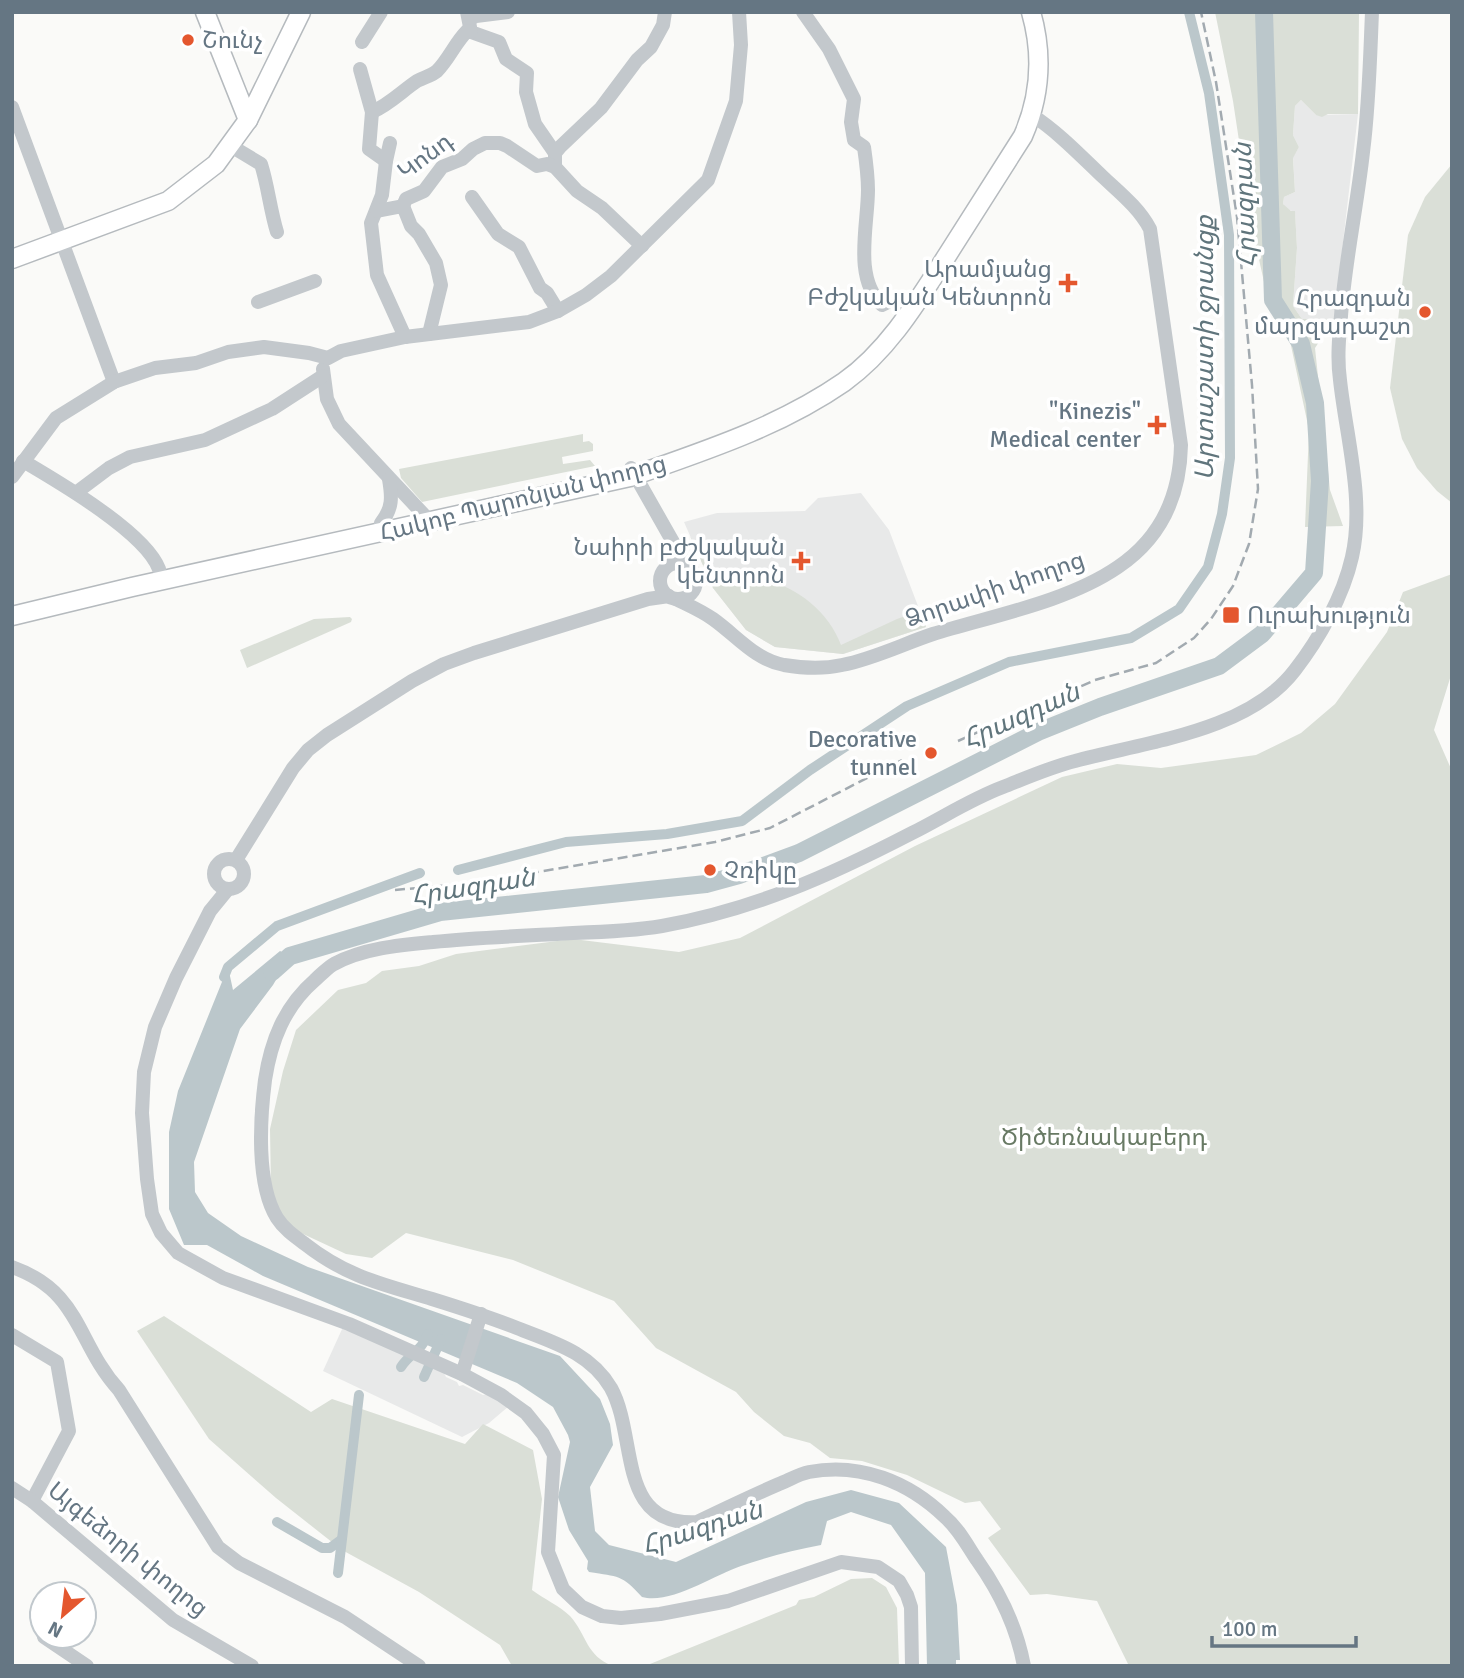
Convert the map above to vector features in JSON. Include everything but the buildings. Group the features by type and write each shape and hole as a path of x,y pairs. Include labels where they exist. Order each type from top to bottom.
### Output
{"main road":[{"path":"205,12 252,113"},
{"path":"217,12 252,113"},
{"path":"12,259 168,201 216,164 252,113 300,12"},
{"name":"Հակոբ Պարոնյան փողոց","path":"12,606 52,593 159,569 382,523 426,518 449,509 630,472 792,406 822,387 868,349 899,312 1002,151 1017,124 1027,90 1031,56 1024,12"},
{"name":"Հակոբ Պարոնյան փողոց","path":"12,616 690,456 767,426 845,381 885,343 939,269 1023,136 1038,91 1038,64 1031,12"}],"street":[{"path":"362,42 381,12"},
{"path":"372,112 436,72 467,31 469,21 476,16 508,12"},
{"path":"555,160 601,108 637,60 651,47 663,25 665,12"},
{"path":"426,518 339,424 327,399 323,376 323,367 328,358 341,351 405,337 530,322 558,311 595,289 708,180 736,101 741,45 739,12"},
{"path":"803,12 829,49 854,99 854,141 864,147 867,180 862,251 872,293 882,304 887,303"},
{"path":"1024,1666 1021,1646 1000,1597 947,1518 895,1481 878,1475 832,1470 807,1472 697,1522 681,1523 664,1518 651,1510 637,1487 613,1391 596,1369 573,1350 341,1269 287,1230 275,1215 268,1199 264,1174 262,1108 265,1078 273,1044 285,1013 305,989 332,964 393,945 654,928 770,899 825,876 994,790 1074,761 1143,746 1213,724 1244,711 1290,677 1312,645 1335,603 1354,552 1354,477 1338,353 1341,310 1367,117 1372,12"},
{"name":"Կոնդ","path":"469,21 499,41 506,59 527,73 526,92 535,124 555,160 577,191 602,208 642,246"},
{"name":"Կոնդ","path":"360,69 372,112 369,149 386,161"},
{"path":"12,107 114,382"},
{"name":"Ձորափի փողոց","path":"712,618 757,654 784,665 842,665 1090,583 1118,567 1161,523 1175,496 1181,465 1181,445 1150,229 1129,201 1052,128 1032,115"},
{"path":"390,143 382,195 371,223 377,275 405,337"},
{"name":"Կոնդ","path":"429,334 441,285 436,263 419,234 411,226 403,206 406,199 424,191 442,167 462,159 485,143 500,143 537,166 555,160"},
{"path":"231,146 261,164 277,232"},
{"path":"472,197 498,234 519,247 540,288 547,293 558,311"},
{"name":"Կոնդ","path":"377,211 403,206"},
{"path":"258,302 315,281"},
{"path":"12,477 56,418 114,382 155,368 196,363 228,352 264,347 328,358"},
{"path":"77,492 109,468 130,457 205,440 272,410 323,376"},
{"path":"23,461 77,492 126,530 152,556 159,569"},
{"path":"630,472 686,565 695,575 695,587 712,618"},
{"path":"630,472 669,547 666,568 661,577 669,593 712,618"},
{"path":"382,523 392,499 388,477"},
{"path":"666,568 678,563 686,565"},
{"path":"236,860 293,768 309,750 348,721 412,681 444,664 474,653 669,593 688,596 695,587"},
{"path":"210,911 214,869 219,862 227,858 242,865 244,876 237,887 228,889 219,886 214,878"},
{"path":"228,889 210,911 176,978 155,1027 144,1072 142,1113 152,1214 161,1233 178,1253 223,1278 349,1324 458,1370 526,1413 543,1434 554,1455 548,1552 563,1588 582,1607 602,1616 621,1618 660,1614 728,1601 841,1562 878,1567 899,1581 907,1595 911,1608 912,1666"},
{"path":"12,1267 33,1275 51,1287 75,1316 106,1376 119,1390 218,1547 239,1563 345,1617 419,1666"},
{"path":"458,1370 479,1319"},
{"path":"12,1335 57,1362 69,1431 32,1501"},
{"name":"Այգեձորի փողոց","path":"12,1489 32,1501 173,1620 252,1666"},
{"path":"63,1650 87,1666"}],"shaded area":[{"path":"1301,100 1316,115 1358,114 1334,319 1302,319 1293,306 1297,248 1295,212 1286,209 1283,204 1284,197 1295,192 1293,157 1299,147 1293,135 1295,106"},
{"name":"Նաիրի բժշկական կենտրոն","path":"861,493 889,530 926,627 843,654 775,647 746,630 713,588 684,522 717,513 805,511 818,498"},
{"path":"280,951 290,956 273,985 240,1029 194,1162 195,1192 208,1213 241,1236 308,1267 560,1356 600,1399 610,1424 613,1445 590,1487 595,1531 609,1545 676,1562 806,1502 851,1490 899,1503 946,1547 957,1605 960,1660 956,1660 956,1666 927,1666 925,1573 891,1525 851,1512 827,1521 821,1545 730,1570 665,1597 642,1597 619,1578 589,1572 588,1561 569,1530 558,1497 570,1442 553,1407 517,1383 263,1276 207,1245 184,1245 169,1209 169,1132 178,1091 228,967 233,990"},
{"path":"343,1327 444,1373 459,1386 487,1394 509,1406 489,1423 462,1437 323,1371"}],"green space":[{"path":"1215,12 1359,12 1358,114 1328,114 1322,117 1316,115 1301,100 1295,106 1293,135 1299,147 1293,158 1295,192 1284,197 1283,204 1295,211 1297,248 1293,306 1302,319 1334,319 1315,348 1330,490 1343,526 1305,527 1309,430 1290,341 1267,295 1253,233 1233,101"},
{"name":"Հրազդան մարզադաշտ","path":"1452,164 1452,503 1437,491 1417,468 1402,439 1390,388 1408,235 1425,197"},
{"path":"583,434 583,442 589,441 593,444 593,451 562,457 563,464 590,460 595,466 422,502 401,478 399,469"},
{"path":"690,536 715,580 754,578 798,593 828,621 841,645 920,611 926,627 843,654 775,647 746,630 713,588"},
{"name":"Ծիծեռնակաբերդ","path":"1452,574 1452,672 1434,730 1452,771 1452,1666 1129,1666 1097,1601 1047,1594 1030,1595 988,1538 1001,1529 980,1501 965,1503 907,1475 862,1461 830,1458 810,1443 784,1436 754,1412 736,1392 656,1348 614,1301 513,1260 406,1233 372,1258 346,1254 286,1226 271,1189 270,1129 283,1071 296,1030 338,990 366,983 382,971 419,966 456,954 573,939 679,952 740,938 915,846 1062,777 1117,764 1161,768 1256,755 1301,733 1335,704 1387,632 1403,592"},
{"path":"350,617 351,622 247,668 240,650 314,619"},
{"path":"164,1316 311,1412 332,1399 465,1444 483,1424 533,1450 542,1499 532,1590 570,1616 597,1657 613,1666 512,1666 500,1645 419,1592 342,1550 276,1498 209,1439 137,1331"},
{"path":"872,1578 886,1587 897,1608 899,1666 645,1666 796,1605 799,1600 814,1597 851,1579"}],"waterway":[{"name":"Արտաշատի ջրանցք","path":"458,870 566,842 667,834 742,821 810,770 907,706 1009,662 1131,638 1179,609 1208,567 1222,514 1230,458 1229,235 1209,93 1189,12"},
{"name":"Հրազդան","path":"272,972 290,956 440,912 706,884 739,875 799,853 1038,732 1100,707 1219,666 1262,634 1314,573 1320,481 1315,403 1301,344 1273,300 1264,12"},
{"path":"224,977 228,967 277,926 420,873"},
{"path":"401,1367 422,1345 428,1334"},
{"path":"424,1377 441,1339"},
{"path":"338,1573 359,1395"},
{"path":"277,1522 322,1548 330,1548 341,1540"}],"railway":[{"path":"958,741 1095,680 1156,663 1194,638 1211,619 1233,586 1249,544 1258,489 1237,217 1216,82 1201,12"},
{"path":"395,890 473,883 715,842 770,828 902,760"}],"place":[{"name":"Շունչ","path":"188,40"},
{"name":"Արամյանց Բժշկական Կենտրոն","path":"1068,283"},
{"name":"Հրազդան մարզադաշտ","path":"1425,312"},
{"name":"\"Kinezis\" Medical center","path":"1157,425"},
{"name":"Նաիրի բժշկական կենտրոն","path":"801,561"},
{"name":"Ուրախություն","path":"1231,615"},
{"name":"Decorative tunnel","path":"931,753"},
{"name":"Չռիկը","path":"710,870"}]}
